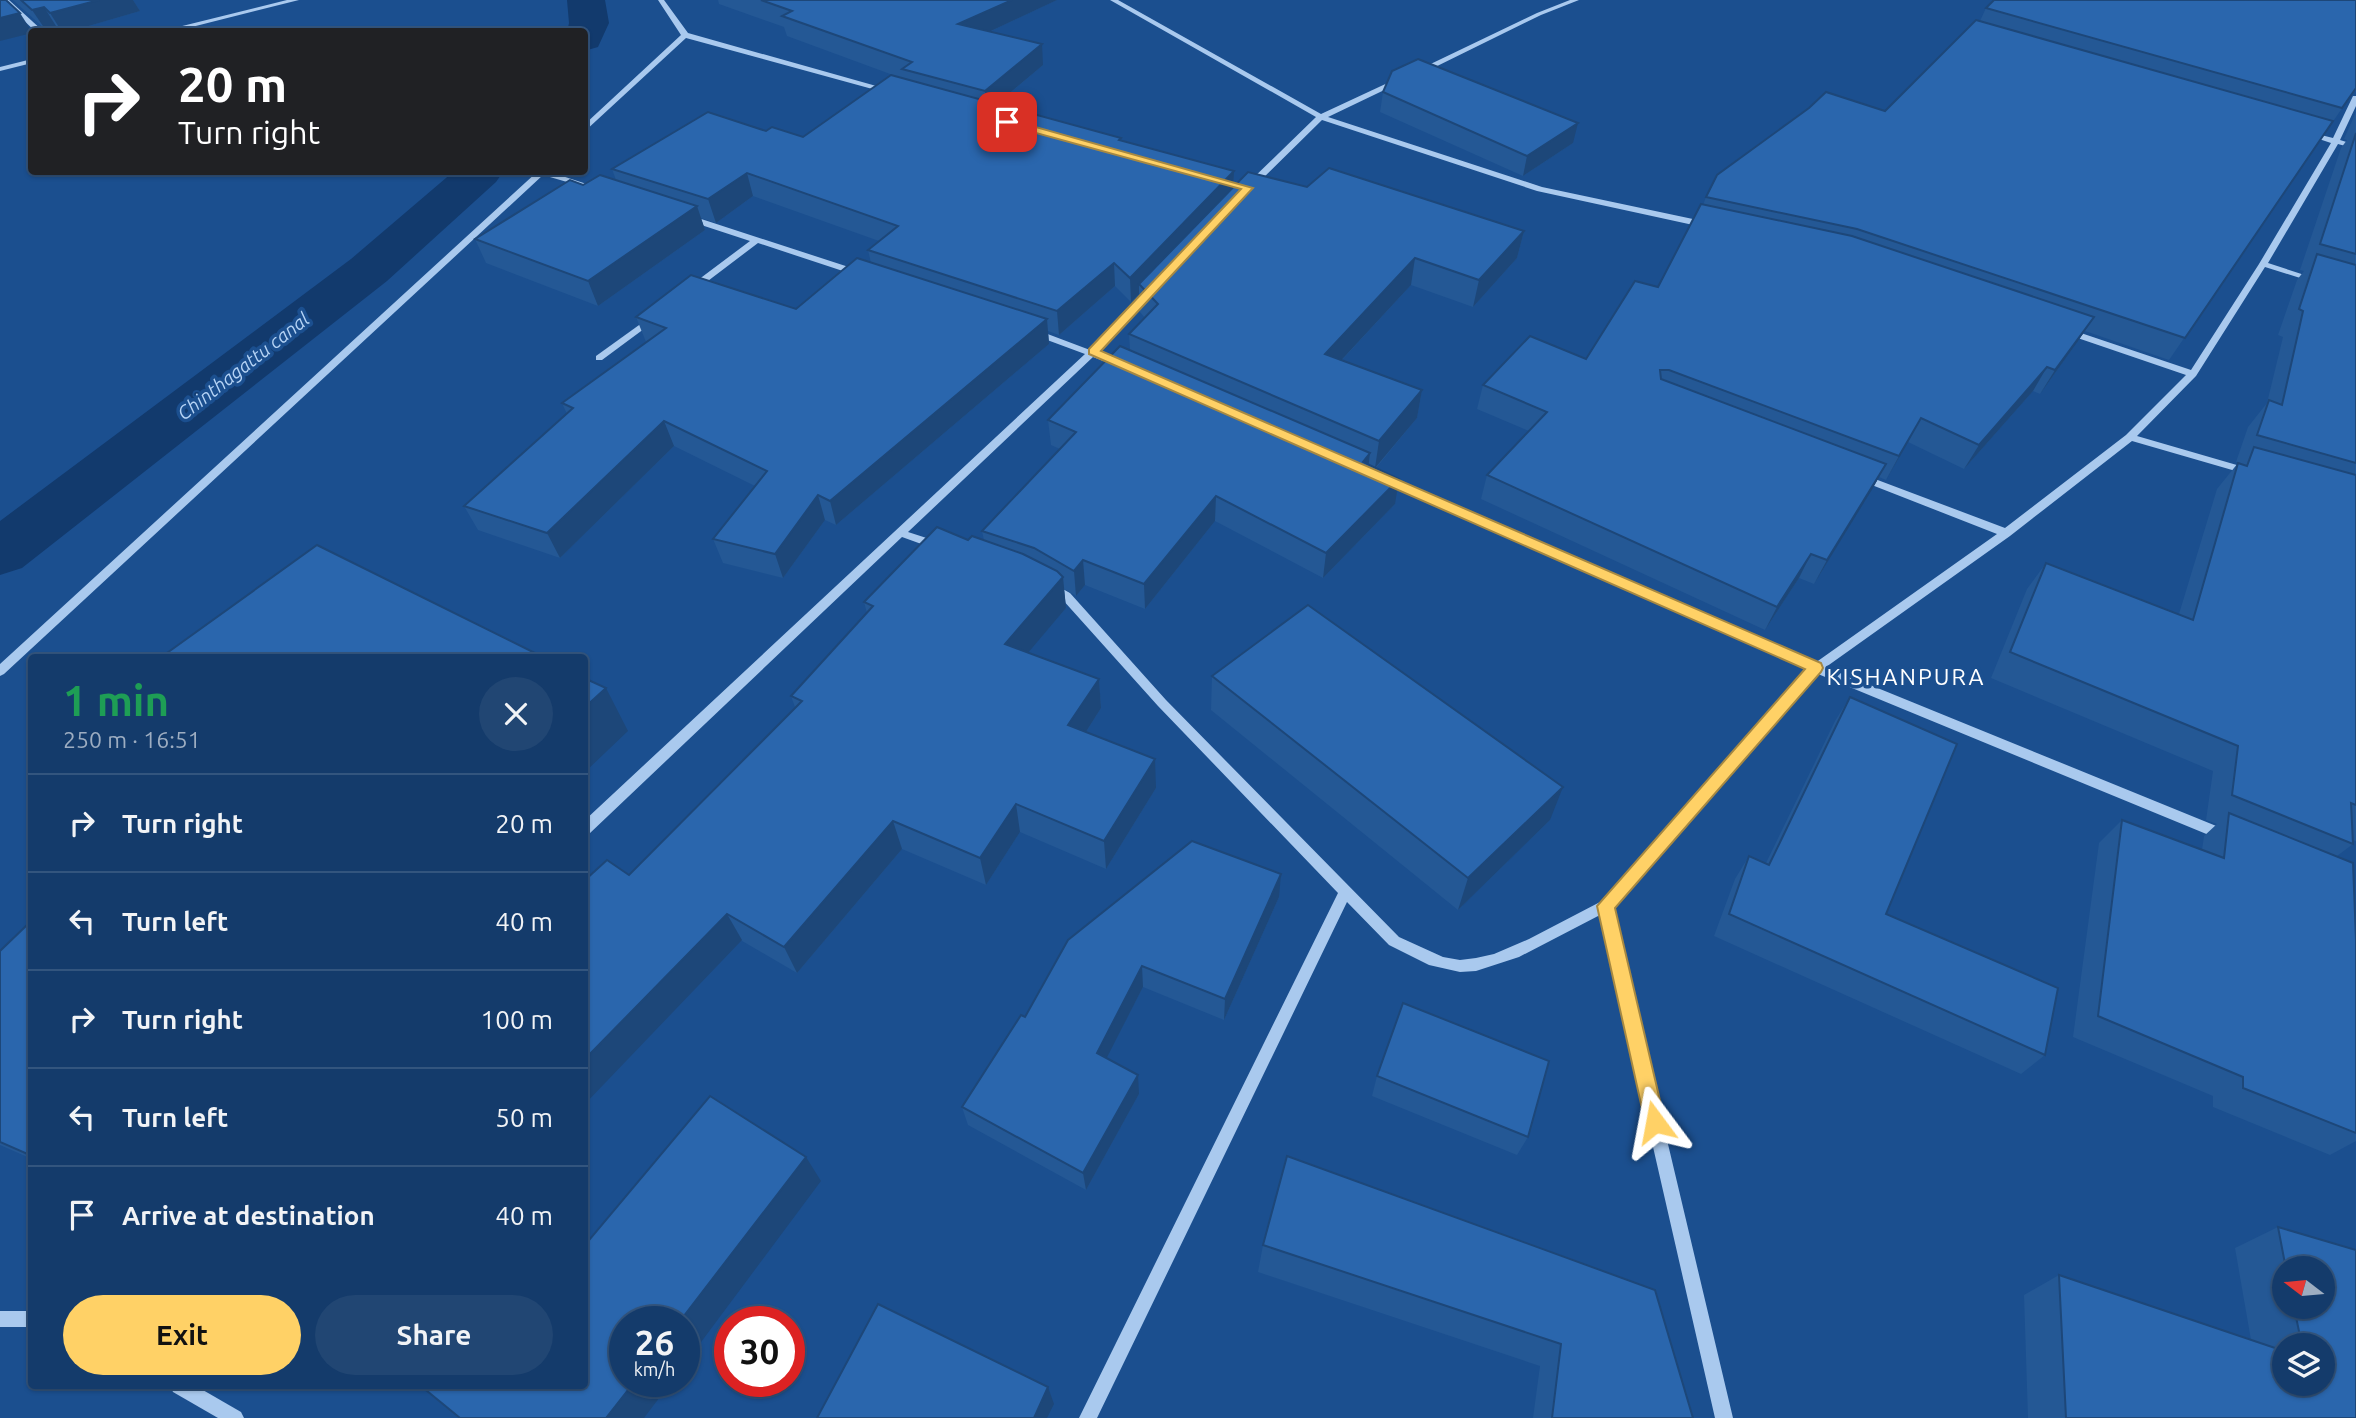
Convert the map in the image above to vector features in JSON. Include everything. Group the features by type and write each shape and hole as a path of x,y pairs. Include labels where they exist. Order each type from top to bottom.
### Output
{"street":[{"path":"5,0 36,28"},
{"path":"661,0 685,35 900,93"},
{"path":"1113,0 1321,117 1540,189 1712,226"},
{"path":"1239,197 1321,117 1539,14 1576,0"},
{"path":"178,28 292,1"},
{"path":"588,126 685,35"},
{"path":"0,69 28,62"},
{"path":"1041,583 1066,596 1162,703 1394,940 1427,956 1458,966 1490,963 1605,906 1815,668 2006,533 2130,437 2193,374 2263,264 2335,142 2356,98"},
{"path":"2294,130 2356,147"},
{"path":"0,671 539,175"},
{"path":"552,175 606,191"},
{"path":"1235,184 1248,188"},
{"path":"682,216 873,278"},
{"path":"684,295 757,240"},
{"path":"2263,264 2330,284"},
{"path":"588,826 1093,352 1157,284"},
{"path":"599,358 663,311"},
{"path":"2051,326 2193,374"},
{"path":"1028,330 1131,368"},
{"path":"2130,437 2263,475"},
{"path":"1851,473 2006,533"},
{"path":"1372,474 1815,668 2240,842"},
{"path":"901,533 953,551"},
{"path":"1088,1418 1346,891"},
{"path":"1605,906 1724,1418"},
{"path":"0,1319 28,1319"},
{"path":"184,1389 236,1418"}],"building":[{"path":"0,0 6,0 20,13 0,18"},
{"path":"21,0 99,0 50,13 44,7 32,10"},
{"path":"761,0 1012,0 958,24 1042,44 985,91 902,69 912,62 782,16 792,11"},
{"path":"1994,0 2356,0 2356,88 2342,108 1986,8"},
{"path":"1976,20 2333,121 2185,338 1857,229 1706,197 1717,175 1809,108 1826,92 1885,111"},
{"path":"1418,59 1578,123 1527,156 1383,92 1392,71"},
{"path":"891,75 1234,171 1130,278 1114,263 1057,311 868,250 898,226 747,173 708,199 612,169 708,112 766,131 772,127 803,137"},
{"path":"2356,133 2356,254 2320,244"},
{"path":"1329,168 1524,231 1479,280 1415,258 1325,354 1422,390 1379,441 1129,334 1158,304 1139,284 1248,172 1307,187"},
{"path":"600,175 697,206 588,281 475,239 570,180 583,185"},
{"path":"1701,204 1852,236 2094,317 2055,370 2047,367 1979,445 1921,418 1899,456 1669,370 1660,370 1661,379 1886,464 1827,560 1811,554 1777,607 1487,475 1547,412 1483,385 1530,336 1586,359 1635,281 1658,287"},
{"path":"2317,254 2356,265 2356,463 2257,435 2269,400 2282,405 2303,311 2299,309"},
{"path":"857,258 1047,319 830,501 818,495 775,554 713,539 767,471 664,421 547,533 464,506 573,408 562,403 666,328 636,317 691,275 796,309"},
{"path":"1120,346 1370,453 1363,462 1399,479 1326,553 1216,496 1144,584 1083,560 1074,571 1034,548 982,531 1076,432 1048,420"},
{"path":"2254,447 2356,475 2356,805 2351,803 2353,844 2232,795 2238,746 2010,652 2046,563 2193,620 2238,463 2247,466"},
{"path":"937,527 968,540 972,536 1023,554 1057,571 1063,577 1005,644 1099,679 1068,725 1155,759 1104,841 1016,804 980,858 893,821 784,947 727,914 588,1056 588,877 607,860 629,875 802,701 791,696 873,606 864,602"},
{"path":"317,545 537,654 166,654"},
{"path":"1308,605 1563,787 1468,878 1212,676"},
{"path":"588,680 606,688 588,704"},
{"path":"1850,697 1957,744 1886,914 2058,988 2045,1055 1729,914 1749,856 1769,865"},
{"path":"2229,813 2353,863 2356,940 2356,1133 2243,1088 2243,1077 2098,1016 2122,820 2224,858"},
{"path":"1192,841 1281,874 1225,999 1142,966 1097,1053 1138,1075 1083,1173 962,1107 1021,1015 1025,1017 1068,940"},
{"path":"28,927 28,1154 0,1142 0,951"},
{"path":"1403,1003 1549,1061 1528,1137 1377,1076"},
{"path":"710,1096 806,1157 692,1306 609,1306 609,1397 622,1397 606,1418 460,1418 425,1389 588,1389 588,1241"},
{"path":"1287,1156 1655,1290 1693,1418 1552,1418 1561,1344 1263,1245"},
{"path":"2278,1227 2356,1250 2356,1418 2066,1418 2059,1275 2272,1347 2272,1396 2335,1396 2335,1333 2299,1333 2297,1320 2335,1319 2335,1256 2284,1256"},
{"path":"878,1304 1048,1387 1034,1418 817,1418"}],"waterway":[{"name":"Chinthagattu canal","path":"586,0 587,28"},
{"name":"Chinthagattu canal","path":"0,553 369,270 477,175"}],"district":[{"name":"KISHANPURA","path":"1906,677"}],"route":[{"path":"1007,122 1248,188 1093,352 1815,668 1605,906 1655,1122"}]}
